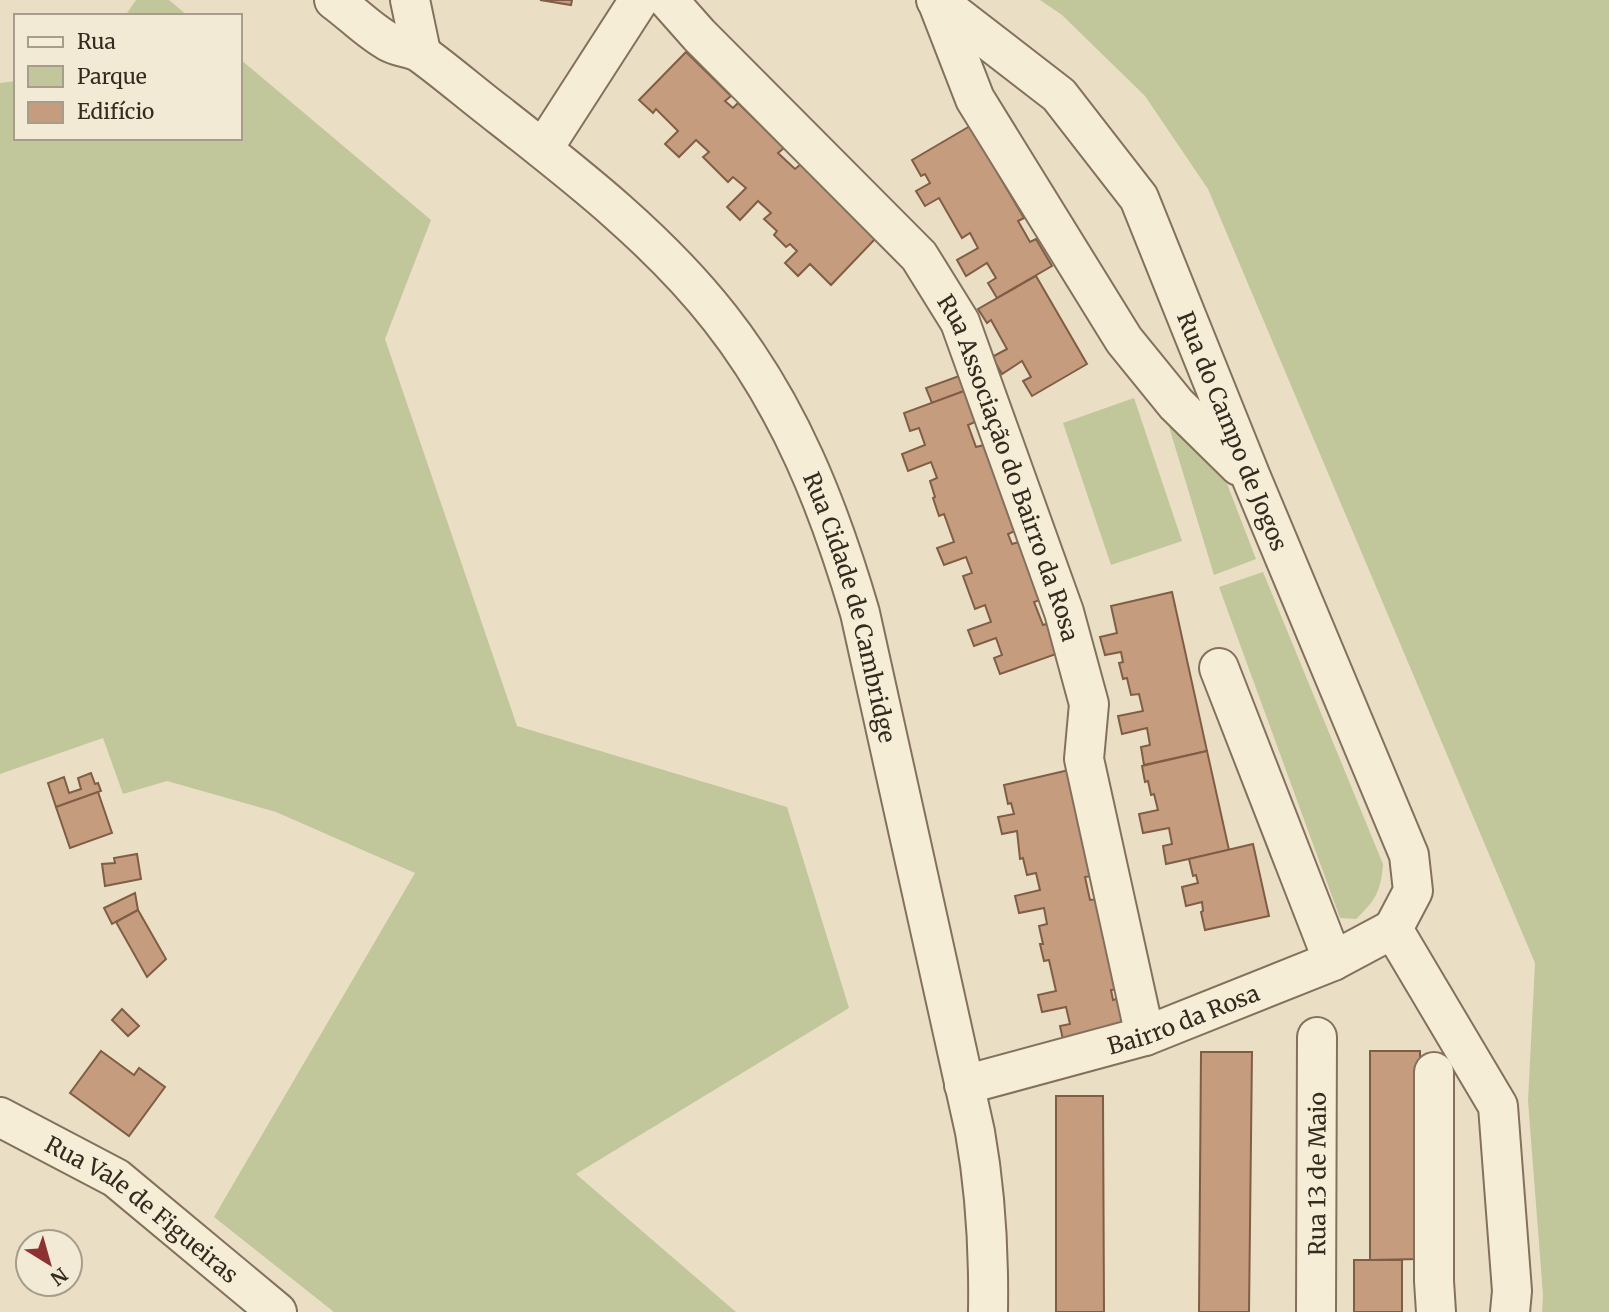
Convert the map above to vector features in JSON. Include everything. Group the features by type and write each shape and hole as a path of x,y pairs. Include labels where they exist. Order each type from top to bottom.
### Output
{"street":[{"name":"Rua Cidade de Cambridge","path":"334,0 389,42 421,52 543,149 620,214 676,267 721,319 757,372 801,448 838,539 860,613 964,1085 985,1188 989,1252 988,1312"},
{"path":"410,0 421,52"},
{"path":"543,149 639,0"},
{"name":"Rua Associação do Bairro da Rosa","path":"667,0 919,256 960,322 1064,612 1089,704 1084,759 1146,1036"},
{"path":"936,0 975,99 1125,340 1176,404 1251,477"},
{"name":"Rua do Campo de Jogos","path":"936,0 1059,95 1139,198 1251,477 1409,855 1413,891 1393,929"},
{"path":"1219,668 1333,961"},
{"path":"1393,929 1498,1106 1512,1292 1510,1312"},
{"name":"Bairro da Rosa","path":"964,1085 1146,1036 1333,961 1393,929"},
{"name":"Rua 13 de Maio","path":"1317,1037 1317,1312"},
{"path":"1434,1072 1436,1312"},
{"name":"Rua Vale de Figueiras","path":"0,1116 116,1178 277,1312"}],"green space":[{"path":"136,0 169,0 186,14 126,14"},
{"path":"1040,0 1609,0 1609,1312 1542,1312 1543,1295 1528,1101 1535,963 1208,189 1145,96 1062,15"},
{"path":"242,61 431,220 385,339 517,726 787,807 849,1008 576,1174 736,1312 334,1312 214,1217 415,873 276,812 167,781 123,794 103,738 0,774 0,83 14,81 14,140 242,140"},
{"path":"1134,398 1182,541 1111,565 1063,423"},
{"path":"1163,407 1219,463 1256,559 1214,575"},
{"path":"1263,572 1383,864 1376,895 1356,919 1340,918 1219,587"}],"building":[{"path":"540,0 572,0 571,5"},
{"path":"686,52 731,96 725,101 733,108 738,103 784,148 778,153 795,169 801,164 876,238 831,285 810,264 798,276 785,263 797,251 790,244 786,247 774,235 777,231 764,219 771,213 758,201 740,220 727,207 746,188 733,177 728,182 703,157 709,152 696,140 679,157 665,144 678,131 656,109 653,113 639,100"},
{"path":"970,126 1024,218 1018,221 1030,242 1036,239 1052,266 997,298 988,283 996,278 987,263 966,276 957,260 978,248 970,233 962,238 939,198 925,206 916,191 930,183 925,174 921,176 912,160"},
{"path":"1036,276 1087,364 1032,396 1023,381 1031,377 1022,361 1002,374 992,357 1007,349 991,320 987,323 978,309"},
{"path":"959,376 964,391 932,403 926,388"},
{"path":"964,391 975,422 968,425 976,447 984,445 1015,531 1008,534 1012,544 1019,542 1040,600 1034,602 1043,625 1049,623 1059,653 1000,674 994,658 1002,655 996,638 974,646 968,630 991,622 985,605 975,609 963,576 972,573 966,557 944,565 937,548 954,542 944,514 939,516 933,498 935,497 930,481 937,478 931,462 908,471 902,454 925,445 919,428 910,431 904,413"},
{"path":"1172,592 1207,751 1144,765 1141,747 1150,745 1147,728 1122,734 1118,716 1143,711 1139,694 1131,695 1127,678 1123,679 1119,663 1123,662 1121,652 1105,655 1100,637 1117,633 1111,606"},
{"path":"1207,751 1229,850 1166,864 1163,846 1172,844 1169,828 1143,833 1139,814 1158,810 1148,781 1145,782 1142,766"},
{"path":"1069,770 1092,876 1085,877 1090,900 1098,899 1118,989 1111,990 1113,1000 1120,998 1127,1030 1064,1044 1060,1026 1070,1024 1066,1007 1042,1012 1038,995 1056,991 1049,960 1044,961 1040,944 1043,944 1039,926 1047,924 1044,908 1019,913 1015,896 1040,890 1036,873 1027,875 1023,858 1020,859 1017,831 1002,834 998,817 1014,814 1011,803 1008,804 1004,785"},
{"path":"91,773 101,791 56,807 48,783 64,777 69,793 81,789 78,778"},
{"path":"98,792 112,833 70,848 56,807"},
{"path":"1253,844 1269,916 1205,930 1202,902 1186,906 1182,887 1198,883 1196,875 1193,876 1189,859"},
{"path":"137,854 141,879 105,886 102,864 115,863 114,858"},
{"path":"135,893 138,910 112,924 104,908"},
{"path":"138,910 166,959 147,977 116,922"},
{"path":"122,1009 139,1026 128,1036 112,1020"},
{"path":"101,1051 134,1075 139,1068 165,1087 129,1136 70,1093"},
{"path":"1370,1051 1420,1051 1420,1259 1370,1260"},
{"path":"1201,1052 1252,1052 1249,1312 1199,1312"},
{"path":"1056,1096 1103,1096 1104,1312 1056,1312"},
{"path":"1354,1260 1402,1260 1402,1312 1354,1312"}]}
